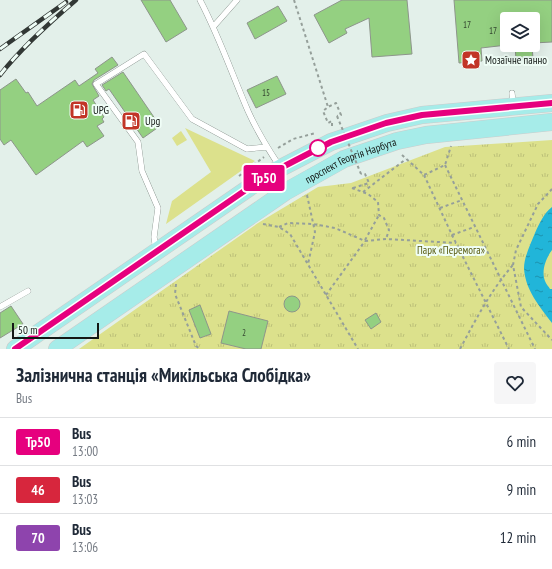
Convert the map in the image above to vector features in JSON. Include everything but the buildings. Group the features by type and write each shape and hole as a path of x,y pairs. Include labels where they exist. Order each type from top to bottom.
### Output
{"main road":[{"name":"проспект Георгія Нарбута","path":"15,349 280,168 331,142 386,123 422,115 513,100 552,103"},
{"name":"проспект Георгія Нарбута","path":"57,349 286,192 344,158 397,141 426,135 552,122"}],"lane":[{"path":"200,0 214,26 248,112 267,148 280,168"},
{"path":"214,26 237,0"},
{"path":"156,252 154,237 158,208 142,171 138,142 96,84 144,54 192,119 247,148 267,148"},
{"path":"0,307 28,291"}],"path":[{"path":"294,0 328,107"},
{"path":"325,295 365,241 380,215 378,202 368,194 352,188 369,183 365,174 361,174 336,116 341,115 336,103 323,111 328,123 332,121"},
{"path":"453,140 445,165 534,349"},
{"path":"401,154 424,175 509,349"},
{"path":"363,192 406,159"},
{"path":"424,175 445,165"},
{"path":"306,188 315,232 308,264"},
{"path":"552,189 538,204 516,250 513,265 521,307 552,340"},
{"path":"440,208 462,200"},
{"path":"380,215 384,218 389,230 386,239"},
{"path":"258,223 279,227 290,234 358,349"},
{"path":"279,227 288,223 313,224 335,228 365,241 386,239 456,243"},
{"path":"452,235 474,227"},
{"path":"460,349 486,301 500,279 513,265"},
{"path":"177,280 175,294 196,346 200,349"},
{"path":"516,310 521,307"}],"green space":[{"path":"185,128 255,161 166,224 172,201 211,172"},
{"path":"181,131 187,140 177,146 172,138"},
{"name":"Парк «Перемога»","path":"552,140 552,349 79,349 258,223 318,187 351,183 445,147"}],"water":[{"path":"552,207 552,250 546,261 544,277 545,282 550,289 552,289 552,323 530,291 525,276 524,264 526,255 540,222 544,215"}],"railway":[{"path":"0,75 36,36 76,0"},
{"path":"0,49 66,2"}],"bus line":[{"name":"Тр50","path":"15,349 269,174 331,142 386,123 422,115 552,103"}],"place":[{"name":"Мозаїчне панно","path":"471,60"},
{"name":"UPG","path":"79,110"},
{"name":"Upg","path":"131,121"}]}
